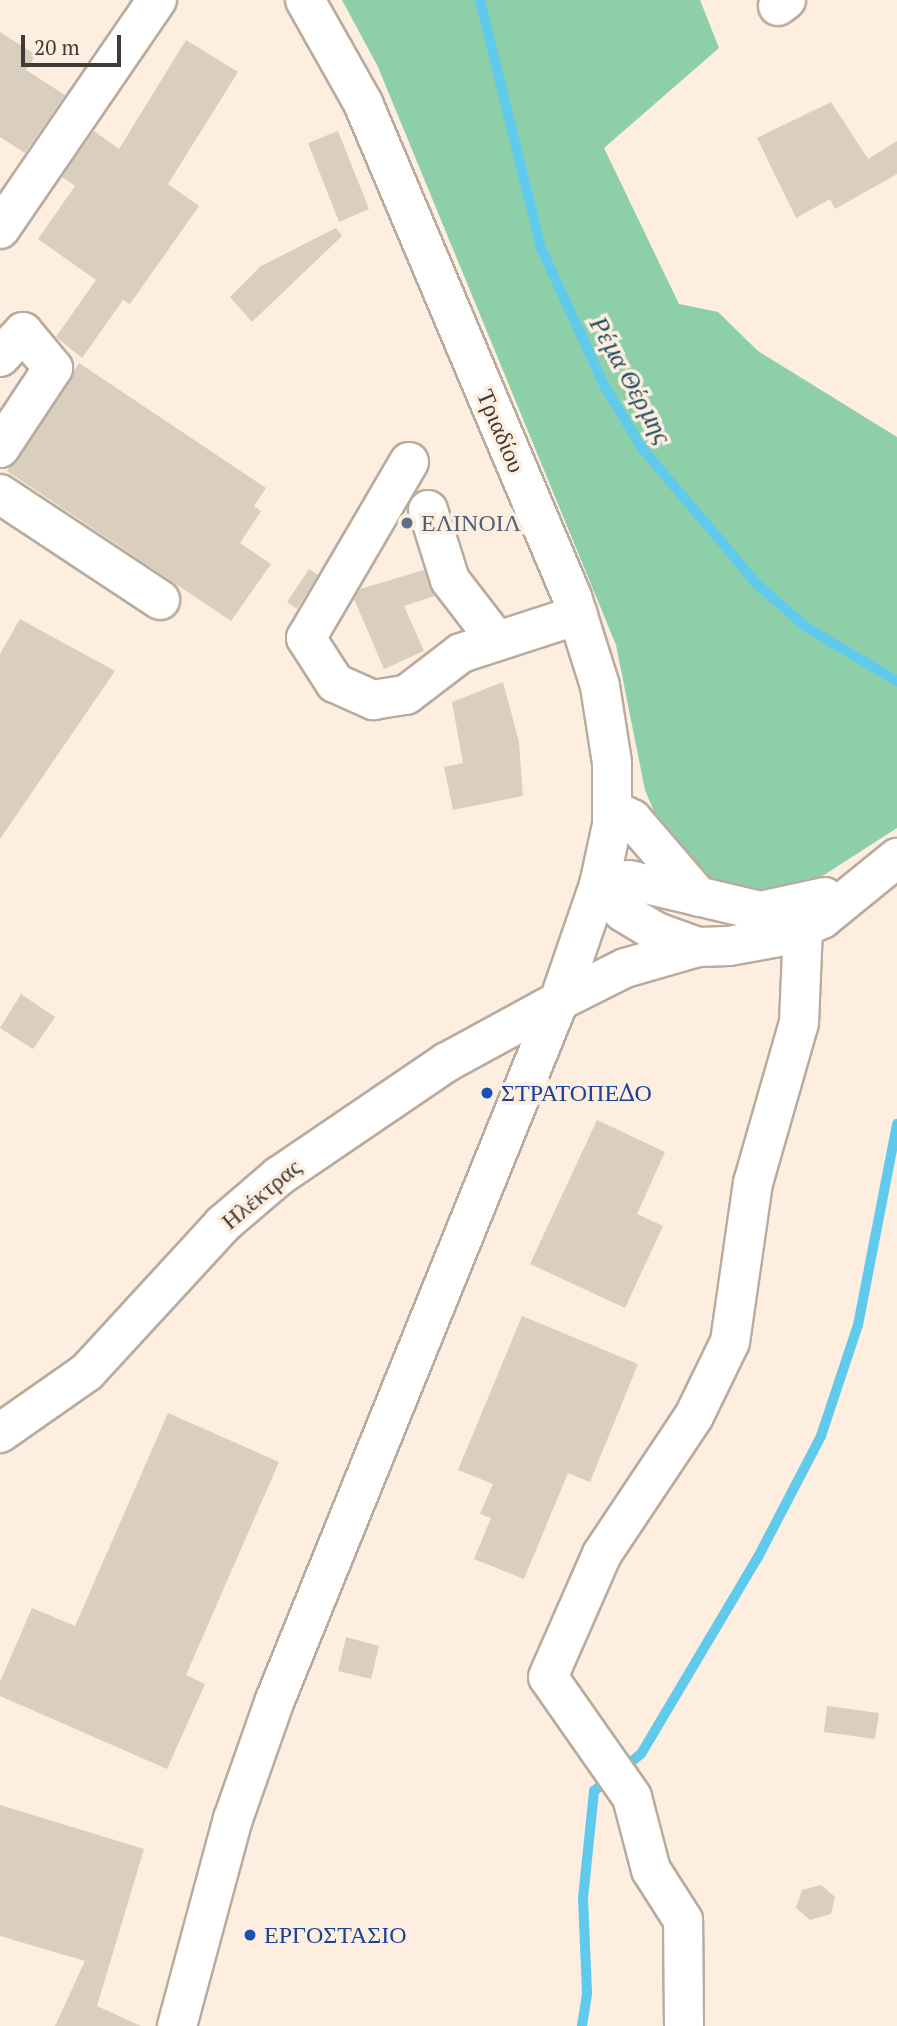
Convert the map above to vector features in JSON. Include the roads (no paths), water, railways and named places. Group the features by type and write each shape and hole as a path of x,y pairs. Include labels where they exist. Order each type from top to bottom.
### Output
{"street":[{"path":"0,229 157,0"},
{"name":"Τριαδίου","path":"177,2026 233,1819 275,1700 559,1001 599,885 613,810 605,710 578,615 363,103 305,0"},
{"path":"0,357 23,332 53,368 0,448"},
{"path":"409,462 306,638 335,683 373,700 406,695 461,653 578,615"},
{"path":"0,494 160,600"},
{"path":"428,510 450,580 497,641"},
{"path":"613,810 632,819 675,874 707,902"},
{"path":"599,885 629,880 707,902 783,909 883,869"},
{"path":"599,885 630,917 698,947 746,944 803,928 836,910 883,869"},
{"path":"684,2026 683,1920 651,1870 632,1797 548,1677 602,1554 694,1416 730,1342 753,1183 799,1023 803,928"},
{"name":"Ηλέκτρας","path":"0,1433 88,1372 223,1224 279,1176 447,1062 616,971 698,947"}],"waterway":[{"name":"Ρέμα Θέρμης","path":"480,0 541,248 605,387 642,448 757,584 806,627 897,681"},
{"path":"621,1770 641,1754 757,1559 821,1436 858,1325 897,1124"},
{"path":"582,2026 587,1993 583,1898 594,1791 609,1779"}],"place":[{"name":"ΕΛΙΝΟΙΛ","path":"407,523"},
{"name":"ΣΤΡΑΤΟΠΕΔΟ","path":"487,1093"},
{"name":"ΕΡΓΟΣΤΑΣΙΟ","path":"250,1935"}]}
